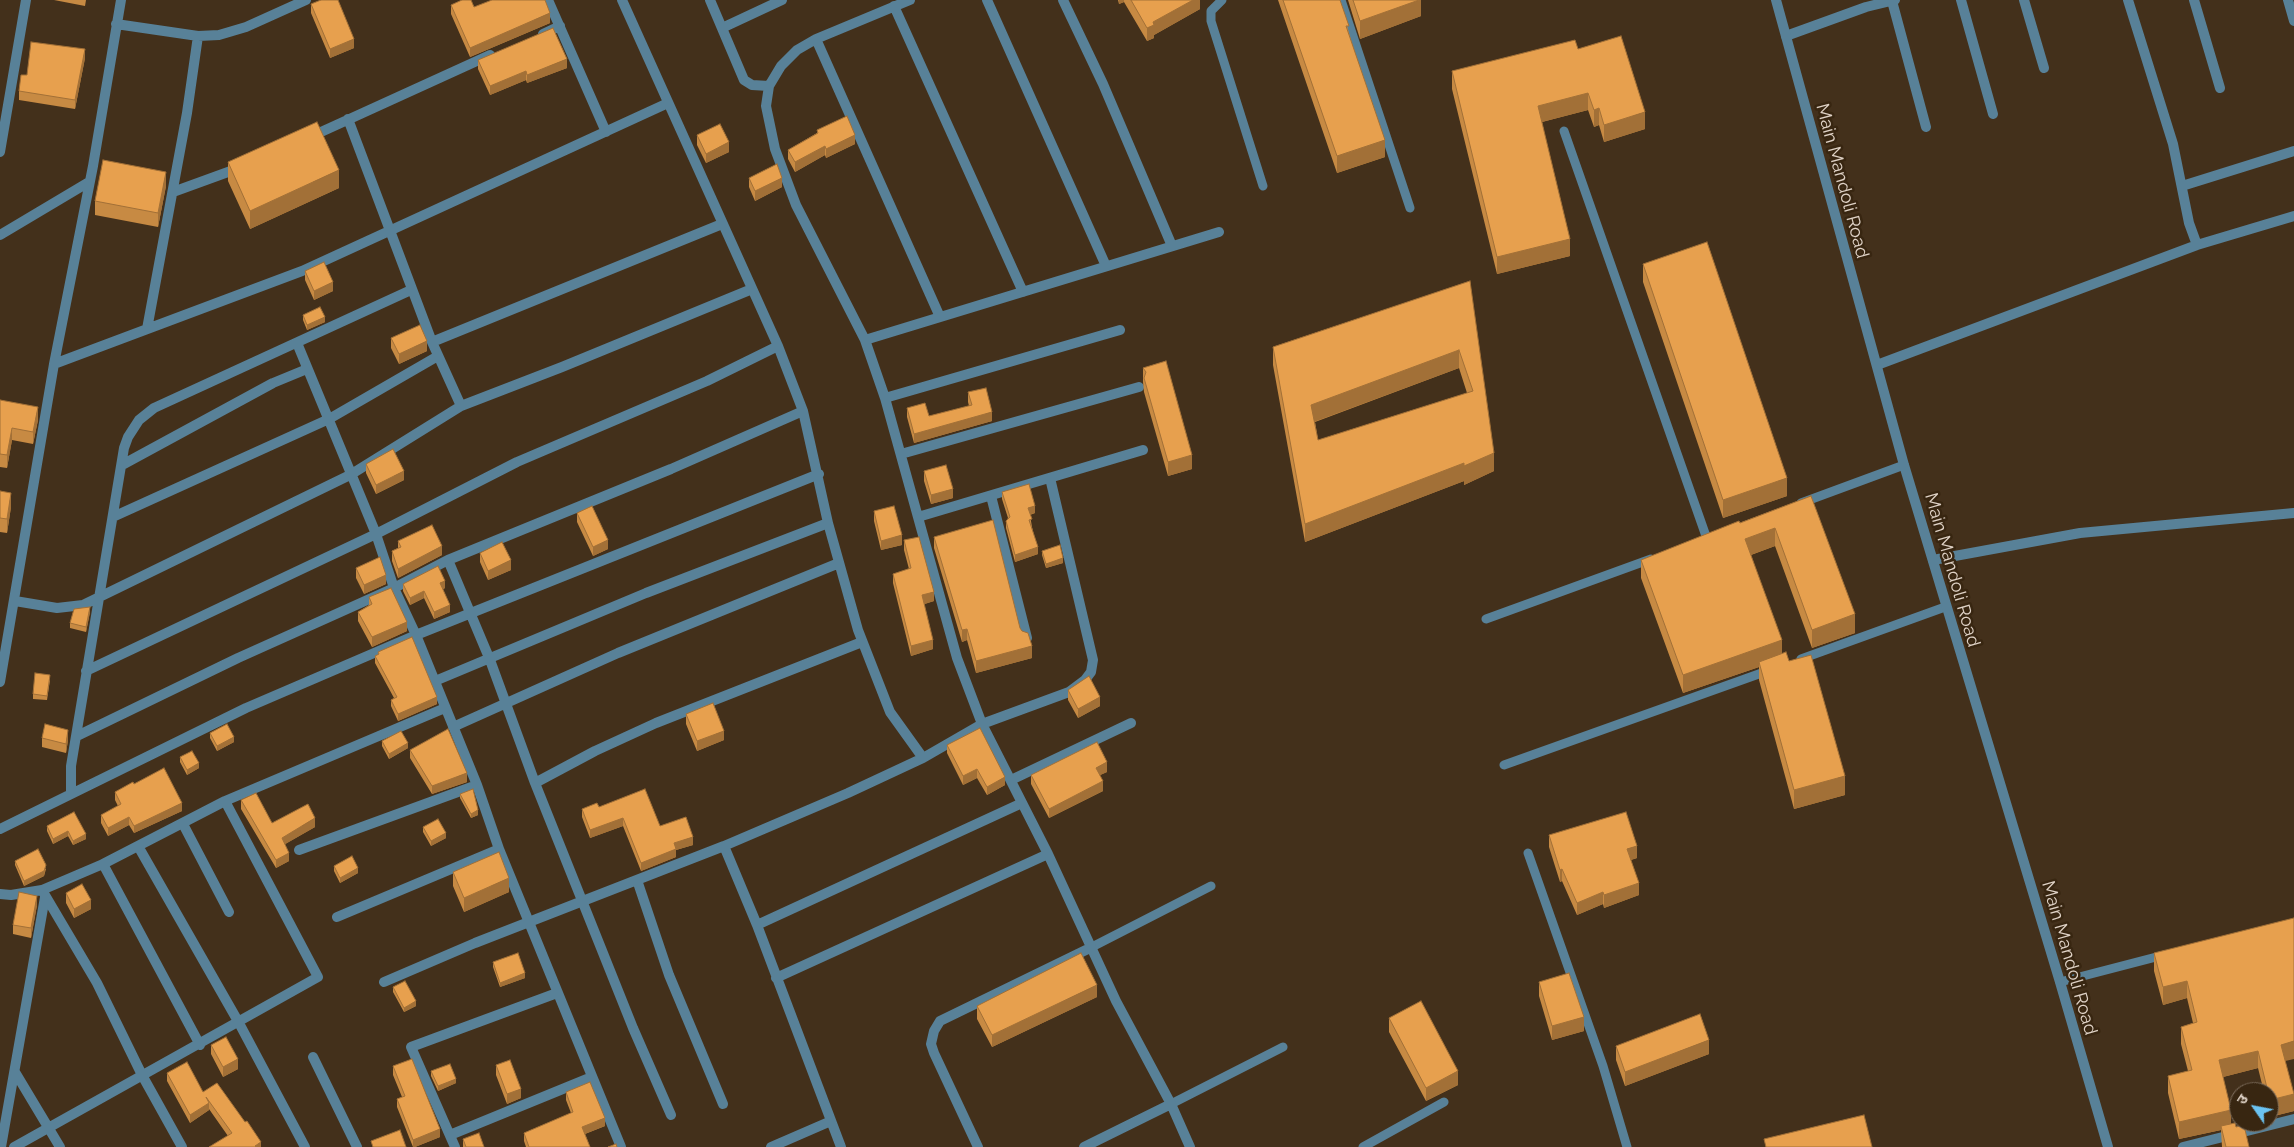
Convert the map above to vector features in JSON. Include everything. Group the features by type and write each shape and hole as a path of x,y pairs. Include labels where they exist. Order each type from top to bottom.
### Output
{"street":[{"path":"0,151 26,0"},
{"path":"0,682 54,364 121,0"},
{"path":"116,24 198,36 219,35 246,27 306,0"},
{"path":"548,0 606,132"},
{"path":"622,0 778,346 803,411 819,474 828,524 862,642 890,712 923,758"},
{"path":"710,0 744,80 752,85 769,86"},
{"path":"722,28 782,0"},
{"path":"910,0 816,39 797,50 781,66 769,86 766,106 774,149 819,253 866,340 885,398 957,658 982,724 1048,854 1116,1001 1171,1104 1190,1147"},
{"path":"987,0 1106,266"},
{"path":"1063,0 1103,84 1172,246"},
{"name":"Main Mandoli Road","path":"1776,0 1904,465 1934,560 1946,607 2108,1147"},
{"path":"1786,36 1866,7 1894,0 1926,126"},
{"path":"1961,0 1993,114"},
{"path":"2024,0 2044,68"},
{"path":"2128,0 2173,144 2189,223 2197,245"},
{"path":"2194,0 2220,88"},
{"path":"2288,0 2294,21"},
{"path":"894,6 1023,292"},
{"path":"534,37 560,26"},
{"path":"147,329 173,192 198,36"},
{"path":"816,39 940,317"},
{"path":"304,140 500,51"},
{"path":"54,364 302,271 668,102"},
{"path":"348,119 411,290 461,406"},
{"path":"2182,186 2294,150"},
{"path":"173,192 252,163"},
{"path":"0,235 89,182"},
{"path":"1877,365 2197,245 2294,216"},
{"path":"432,342 722,224"},
{"path":"866,340 1219,232"},
{"path":"15,601 57,608 83,605 350,475 461,406 752,289"},
{"path":"71,793 72,766 86,671 98,597 115,516 122,465 128,437 139,420 154,408 411,290"},
{"path":"885,398 1120,330"},
{"path":"297,343 376,534 394,588 416,635 477,785 499,849 621,1147"},
{"path":"86,671 376,534 517,462 707,381 778,346"},
{"path":"115,516 329,418 438,356"},
{"path":"122,465 273,383 307,369"},
{"path":"901,454 1139,387"},
{"path":"77,736 238,658 394,588 448,560 671,469 803,411"},
{"path":"918,517 1143,450"},
{"path":"0,829 246,708 416,635 819,474"},
{"path":"384,982 530,921 724,846 848,793 923,758 982,724 1069,692 1085,680 1091,672 1093,660 1090,639 1050,478"},
{"path":"991,496 1027,638"},
{"path":"1934,560 2080,533 2294,513"},
{"path":"435,682 646,593 828,524"},
{"path":"448,560 490,660 535,783 633,1028 671,1115"},
{"path":"453,727 618,653 839,563"},
{"path":"535,783 595,751 656,723 862,642"},
{"path":"0,894 44,893 225,801 445,708"},
{"path":"1011,780 1131,723"},
{"path":"298,850 477,785"},
{"path":"14,1147 142,1075 200,1045 318,977 225,801"},
{"path":"757,925 1022,803"},
{"path":"183,824 229,912"},
{"path":"138,846 238,1023 305,1147"},
{"path":"724,846 757,925 841,1147"},
{"path":"337,917 499,849"},
{"path":"776,978 1048,854"},
{"path":"103,864 200,1045"},
{"path":"637,880 673,984 723,1104"},
{"path":"1,1147 44,893"},
{"path":"44,893 97,983 142,1075 182,1147"},
{"path":"978,1147 934,1053 932,1044 934,1031 940,1021 1090,948"},
{"path":"455,1147 411,1047 558,993"},
{"path":"313,1056 358,1147"},
{"path":"15,1072 60,1147"},
{"path":"450,1135 592,1077"},
{"path":"1084,1147 1171,1104"},
{"path":"2183,1147 2294,1119"},
{"path":"771,1147 831,1121"}],"lane":[{"path":"1222,0 1211,11 1211,21 1263,186"},
{"path":"1341,0 1410,208"},
{"path":"1564,131 1707,539"},
{"path":"1796,505 1904,465"},
{"path":"1486,619 1661,556"},
{"path":"1795,661 1946,607"},
{"path":"1504,765 1777,668"},
{"path":"1528,853 1603,1066 1627,1147"},
{"path":"1090,948 1211,886"},
{"path":"2060,982 2171,953"},
{"path":"1171,1104 1283,1047"},
{"path":"1363,1147 1444,1102"}],"building":[{"path":"321,0 338,0 354,39 330,49 311,4"},
{"path":"462,0 471,0 474,7 492,0 545,0 550,13 470,48 451,5"},
{"path":"1131,0 1193,0 1153,22 1154,25 1147,28"},
{"path":"1283,0 1340,0 1349,26 1346,26 1385,140 1337,156"},
{"path":"1353,0 1419,0 1360,21"},
{"path":"553,28 567,59 527,75 526,71 490,86 478,60"},
{"path":"1621,36 1645,112 1604,125 1599,108 1594,110 1588,93 1538,106 1570,239 1497,257 1452,71 1575,40 1578,49"},
{"path":"31,42 85,49 75,100 19,91 21,75 27,75"},
{"path":"847,116 855,135 826,149 825,146 795,162 788,150 818,133 817,130"},
{"path":"317,122 339,170 250,211 228,162"},
{"path":"720,124 729,142 706,154 697,135"},
{"path":"103,160 166,172 158,213 95,201"},
{"path":"777,164 782,178 755,191 749,178"},
{"path":"1707,242 1787,478 1723,500 1643,264"},
{"path":"324,262 333,282 314,291 305,271"},
{"path":"1470,281 1494,453 1464,466 1464,463 1305,524 1273,347","holes":["1459,350 1473,391 1318,440 1311,405"]},
{"path":"320,307 325,317 307,325 303,315"},
{"path":"420,325 427,341 399,354 391,338"},
{"path":"1166,361 1192,455 1168,462 1144,378 1146,372 1143,368"},
{"path":"986,388 992,412 914,434 907,408 925,403 929,416 972,405 968,392"},
{"path":"0,400 38,407 33,432 12,428 7,455 0,454"},
{"path":"393,449 404,471 376,485 366,464"},
{"path":"946,465 953,489 931,495 924,471"},
{"path":"1029,484 1035,506 1028,508 1032,519 1029,520 1038,547 1015,555 1006,521 1010,517 1002,492"},
{"path":"0,491 11,493 7,519 0,518"},
{"path":"1811,496 1855,614 1812,630 1775,528 1745,539 1782,640 1683,675 1641,560 1739,521 1740,523"},
{"path":"592,506 608,540 593,547 577,513"},
{"path":"894,506 902,535 881,541 874,511"},
{"path":"993,520 1020,628 1028,633 1032,646 976,661 967,629 962,630 934,537"},
{"path":"432,525 442,546 398,569 392,551 401,547 398,541"},
{"path":"919,537 934,592 922,595 933,640 911,646 893,574 911,568 904,540"},
{"path":"502,542 511,560 488,571 480,553"},
{"path":"1060,545 1063,558 1046,564 1042,551"},
{"path":"380,557 386,575 364,585 356,568"},
{"path":"438,566 445,581 440,583 450,605 434,612 424,591 410,598 403,584"},
{"path":"391,588 407,622 372,637 358,612 372,604 369,597"},
{"path":"90,607 86,627 70,623 74,609"},
{"path":"412,637 437,697 398,714 391,700 397,697 375,656 379,654 378,652"},
{"path":"1786,652 1789,661 1811,655 1845,776 1794,790 1759,662"},
{"path":"35,673 50,675 47,696 33,694"},
{"path":"1089,676 1100,697 1078,709 1068,690"},
{"path":"713,703 724,731 697,741 686,714"},
{"path":"45,724 68,730 66,744 42,738"},
{"path":"227,724 234,737 217,746 210,733"},
{"path":"980,728 1005,777 987,787 977,769 963,776 947,745"},
{"path":"448,729 467,773 432,786 410,750"},
{"path":"401,731 408,743 389,754 382,741"},
{"path":"1097,742 1107,762 1096,768 1103,781 1049,809 1031,775"},
{"path":"192,751 199,763 187,770 180,757"},
{"path":"164,768 182,803 134,826 129,817 108,828 101,815 121,804 115,792"},
{"path":"473,789 478,810 471,814 460,794"},
{"path":"645,789 660,826 686,817 693,837 674,843 676,849 641,863 623,818 590,830 582,809 597,803 599,807"},
{"path":"256,793 272,823 308,804 315,818 282,838 289,853 276,860 241,800"},
{"path":"74,812 86,834 73,841 68,831 53,839 47,826"},
{"path":"1626,812 1637,846 1627,849 1639,883 1604,895 1603,892 1577,903 1562,869 1560,870 1549,835"},
{"path":"438,819 446,833 431,841 423,827"},
{"path":"38,849 46,865 44,871 24,881 15,861"},
{"path":"499,852 509,878 464,898 453,872"},
{"path":"352,856 358,868 340,878 334,866"},
{"path":"82,884 91,900 74,909 66,893"},
{"path":"19,892 37,896 31,928 13,925"},
{"path":"2294,918 2294,1041 2281,1045 2294,1094 2279,1098 2279,1082 2266,1082 2258,1051 2219,1060 2229,1102 2229,1110 2179,1122 2168,1076 2192,1070 2181,1027 2197,1022 2187,981 2163,987 2154,953"},
{"path":"518,953 525,973 500,983 493,962"},
{"path":"1081,953 1097,985 992,1035 977,1006"},
{"path":"1569,973 1584,1017 1552,1026 1539,982"},
{"path":"405,981 416,1001 404,1008 393,987"},
{"path":"1421,1001 1458,1071 1426,1088 1389,1018"},
{"path":"1700,1014 1709,1040 1625,1072 1616,1046"},
{"path":"226,1037 238,1059 223,1067 211,1045"},
{"path":"412,1059 440,1129 413,1140 397,1099 405,1096 393,1066"},
{"path":"510,1060 521,1089 507,1094 496,1065"},
{"path":"187,1062 203,1092 217,1083 261,1142 256,1147 209,1147 232,1133 206,1097 209,1103 190,1115 167,1073"},
{"path":"450,1064 456,1079 438,1086 431,1071"},
{"path":"590,1082 605,1118 582,1127 590,1147 529,1147 524,1133 573,1112 566,1092"},
{"path":"1864,1115 1872,1147 1766,1147 1764,1139"},
{"path":"2229,1124 2229,1132 2246,1132 2249,1147 2226,1147 2221,1126"},
{"path":"400,1130 406,1147 373,1147 371,1141"},
{"path":"479,1133 484,1147 466,1147 463,1139"}]}
